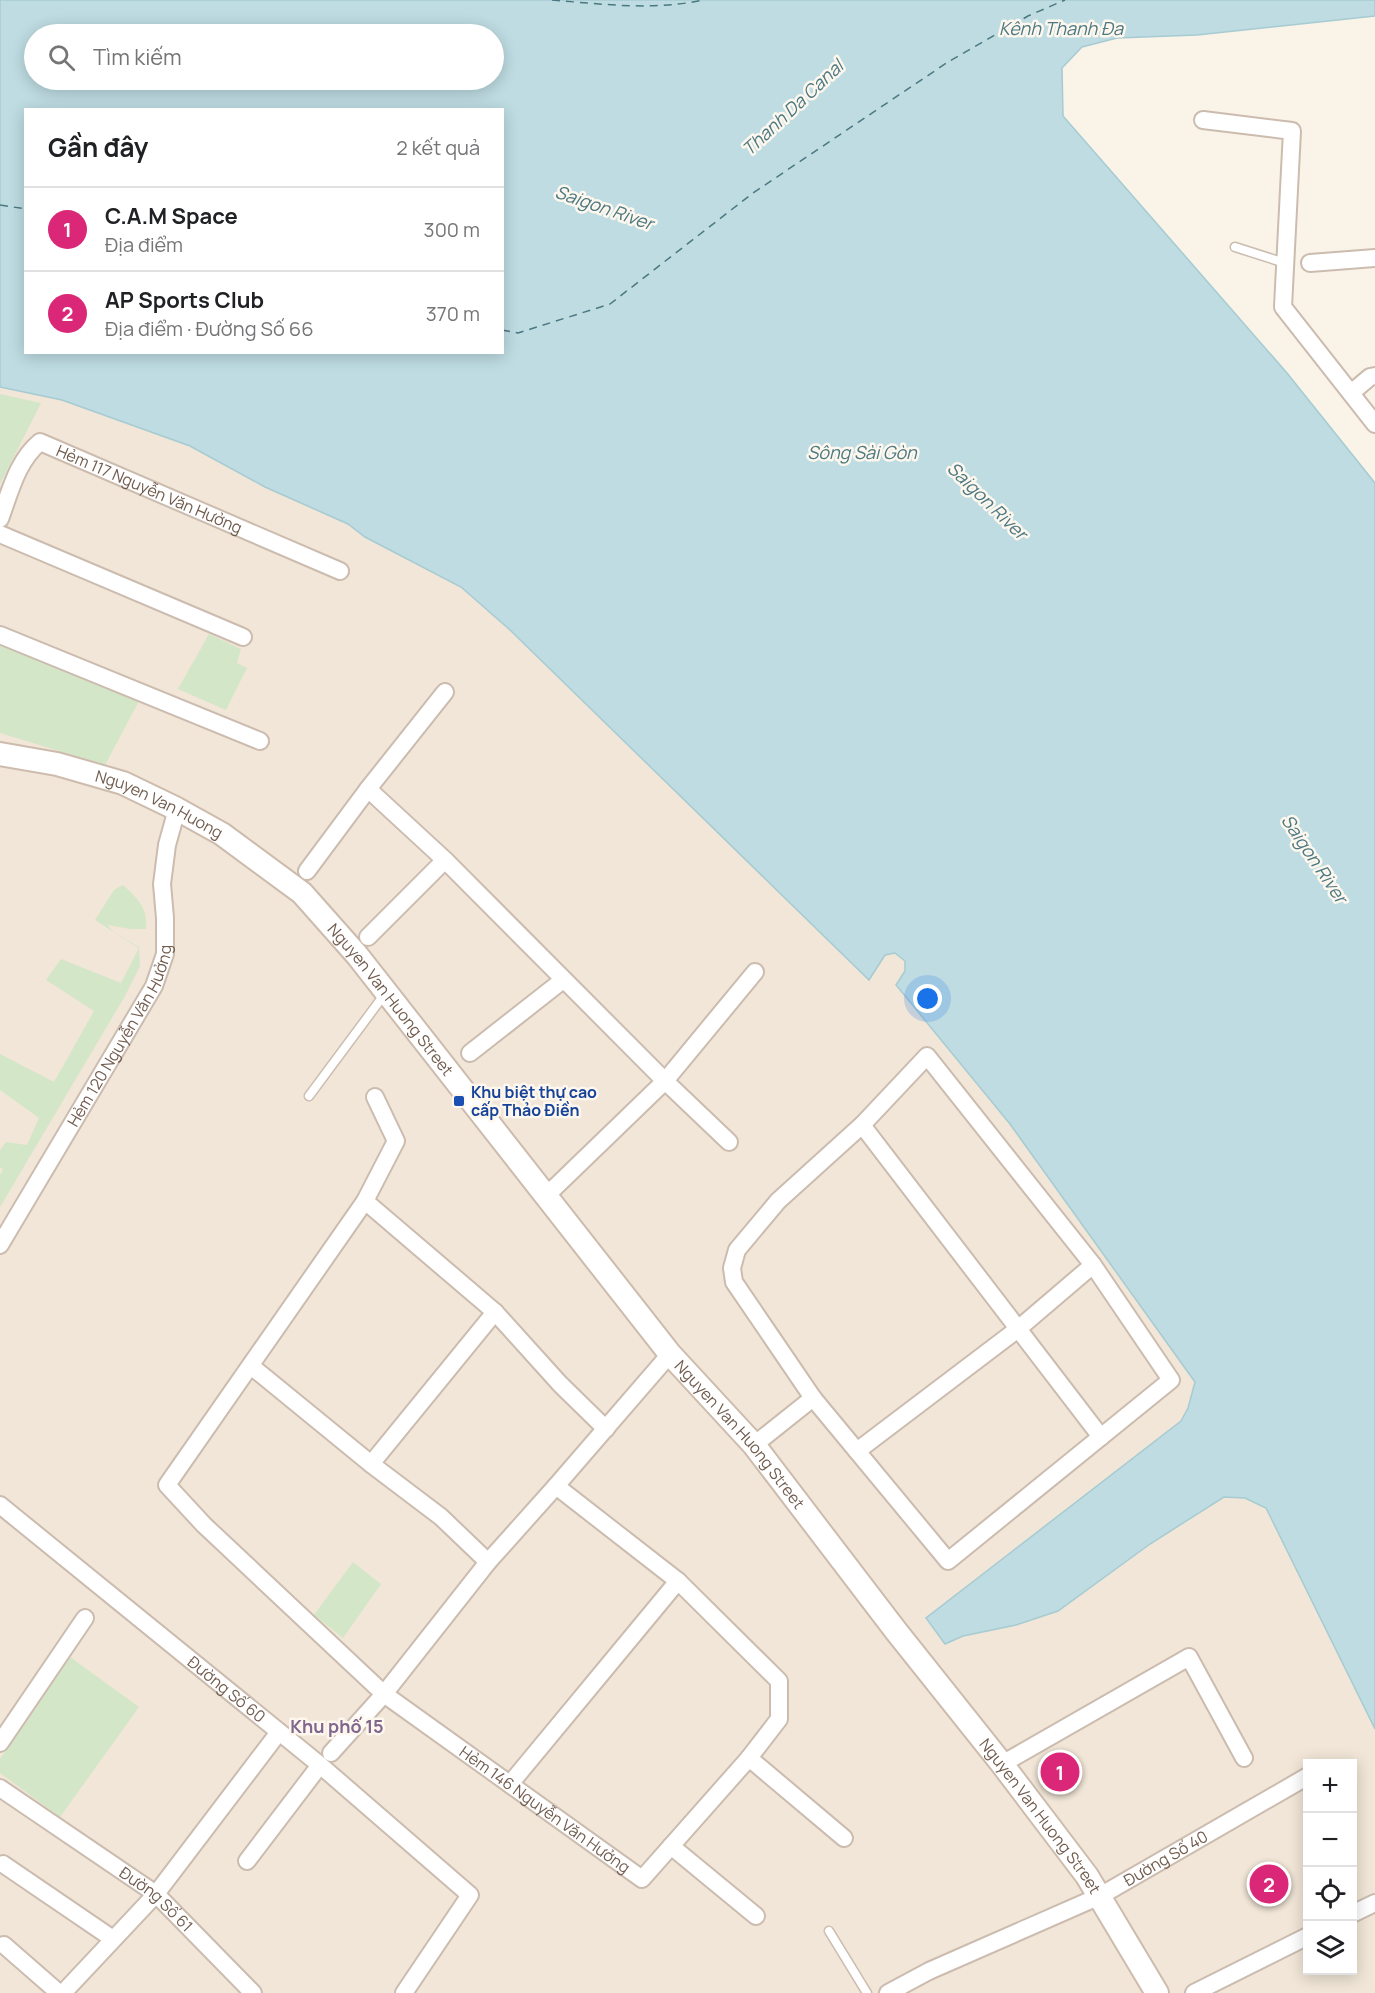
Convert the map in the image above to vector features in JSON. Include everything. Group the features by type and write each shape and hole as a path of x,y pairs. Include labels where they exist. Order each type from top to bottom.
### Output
{"main road":[{"name":"Nguyen Van Huong","path":"0,754 57,764 123,783 177,809 304,882"},
{"name":"Nguyen Van Huong Street","path":"304,882 357,955 670,1354 754,1445 896,1631 1002,1764 1087,1876 1157,1993"}],"street":[{"path":"1203,120 1292,131 1283,307 1375,424"},
{"path":"1310,263 1375,258"},
{"path":"1352,393 1370,377 1375,376"},
{"name":"Hẻm 117 Nguyễn Văn Hưởng","path":"0,519 21,463 29,450 40,442 340,571"},
{"path":"0,534 243,637"},
{"path":"0,635 260,741"},
{"path":"304,882 368,789 446,692"},
{"path":"368,789 445,860 563,980 729,1142"},
{"name":"Hẻm 120 Nguyễn Văn Hưởng","path":"0,1245 154,986 165,954 162,884 167,845 177,809"},
{"path":"368,937 445,860"},
{"path":"547,1195 665,1081 755,972"},
{"path":"470,1053 563,980"},
{"path":"927,1056 1093,1265 1171,1380 948,1560 813,1398 734,1282 732,1268 737,1250 778,1201 862,1125 927,1056"},
{"name":"Hẻm 146 Nguyễn Văn Hưởng","path":"375,1097 396,1141 365,1200 167,1485 204,1525 384,1694 642,1879 749,1758 779,1719 779,1681 678,1581 556,1486"},
{"path":"862,1125 1101,1437"},
{"path":"365,1200 495,1312 560,1384 606,1429"},
{"path":"857,1451 1018,1329 1093,1265"},
{"path":"371,1464 495,1312"},
{"path":"247,1861 325,1759 384,1694 488,1562 670,1354"},
{"path":"251,1366 371,1464 441,1517 488,1562"},
{"path":"754,1445 813,1398"},
{"name":"Đường Số 60","path":"0,1505 279,1732 325,1759 470,1895 404,1993"},
{"path":"510,1784 678,1581"},
{"path":"0,1743 85,1618"},
{"path":"1002,1764 1188,1657 1244,1758"},
{"path":"4,1945 61,1993 156,1894 279,1732"},
{"path":"749,1758 844,1838"},
{"name":"Đường Số 40","path":"888,1993 929,1971 1100,1896 1303,1779"},
{"name":"Đường Số 61","path":"0,1788 156,1894 253,1993"},
{"path":"671,1846 756,1916"},
{"path":"3,1864 113,1939"},
{"path":"1357,1912 1375,1903"},
{"path":"1194,1993 1303,1938"}],"lane":[{"path":"1235,247 1285,263"},
{"path":"309,1096 387,992"},
{"path":"829,1931 867,1993"}],"shaded area":[{"path":"0,387 62,400 190,446 265,487 348,524 365,537 461,587 510,630 869,980 885,955 895,953 905,961 905,971 896,986 1010,1124 1195,1382 1266,1508 1375,1729 1375,1993 0,1993"}],"green space":[{"path":"0,394 41,403 0,484"},
{"path":"209,634 241,649 237,663 247,668 226,710 178,689"},
{"path":"0,644 139,701 105,765 0,733"},
{"path":"123,885 141,904 146,929 107,925 114,932 139,947 140,966 125,996 0,1207 0,1175 3,1170 0,1167 0,1150 6,1142 27,1145 39,1118 0,1090 0,1054 54,1082 94,1011 46,980 61,959 121,983 139,948 95,920 114,890"},
{"path":"353,1562 381,1584 343,1638 314,1615"},
{"path":"70,1657 139,1707 60,1817 0,1773 0,1759"}],"water":[{"name":"Sông Sài Gòn","path":"0,0 1375,0 1375,16 1197,35 1117,38 1082,47 1062,68 1063,116 1287,373 1375,483 1375,1729 1266,1508 1245,1498 1224,1497 1150,1544 1058,1611 1016,1625 963,1636 945,1644 926,1618 1181,1421 1188,1408 1195,1382 1010,1124 896,985 905,971 905,961 895,953 885,955 869,980 510,630 461,587 365,537 348,524 265,487 190,446 62,400 0,387"}],"ferry route":[{"path":"552,0 646,6 703,0"},
{"path":"504,330 518,333 610,304 753,193 948,62 1028,16 1065,0"},
{"path":"0,205 24,209"}],"place":[{"name":"Khu biệt thự cao cấp Thảo Điền","path":"459,1101"},
{"name":"C.A.M Space","path":"1060,1772"},
{"name":"AP Sports Club","path":"1269,1884"}],"district":[{"name":"Khu phố 15","path":"337,1727"}],"water label":[{"name":"Kênh Thanh Đa","path":"1061,29"},
{"name":"Thanh Da Canal","path":"793,108"},
{"name":"Saigon River","path":"604,208"},
{"name":"Saigon River","path":"987,501"},
{"name":"Saigon River","path":"1314,859"}]}
